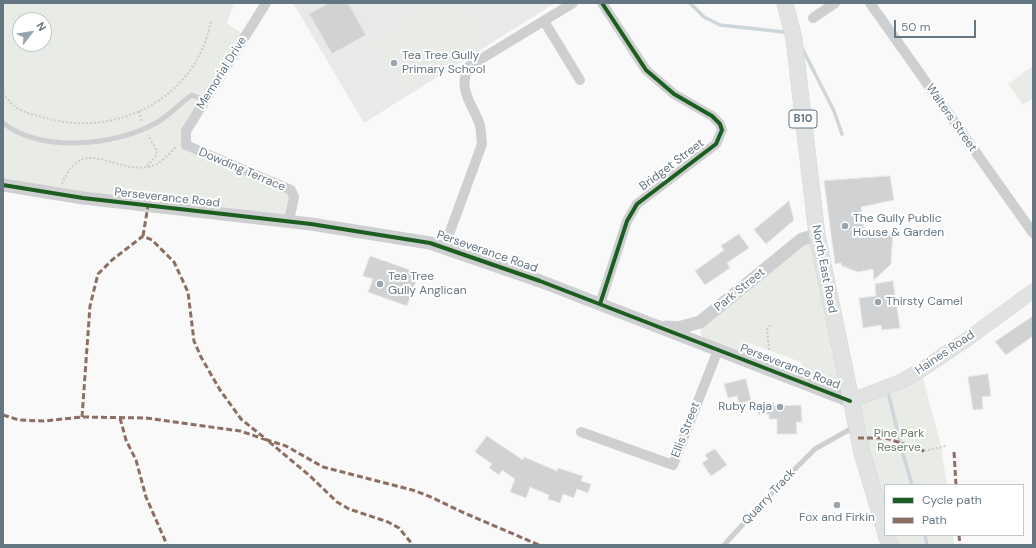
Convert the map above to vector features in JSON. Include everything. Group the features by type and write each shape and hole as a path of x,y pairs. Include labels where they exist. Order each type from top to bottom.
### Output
{"main road":[{"name":"North East Road","path":"785,3 794,39 817,235 850,401 862,453 884,527"},
{"name":"Haines Road","path":"850,401 902,381 966,340 1033,291"}],"street":[{"name":"Memorial Drive","path":"186,131 266,3"},
{"path":"444,248 482,144 480,126 465,91 464,77 468,66 574,3"},
{"name":"Bridget Street","path":"600,304 627,221 637,204 716,144 722,130 720,124 712,116 674,94 646,70 602,3"},
{"path":"813,18 835,3"},
{"name":"Walters Street","path":"870,3 1033,234"},
{"path":"544,21 580,80"},
{"name":"Dowding Terrace","path":"186,131 186,145 291,190 294,197 289,221"},
{"name":"Perseverance Road","path":"3,185 57,194 289,221 430,243 600,304 850,401"},
{"name":"Park Street","path":"656,326 678,328 700,322 802,239 817,235"},
{"path":"700,322 698,334 702,344"},
{"name":"Ellis Street","path":"581,432 672,465 718,350"}],"lane":[{"path":"3,123 13,131 32,137 85,143 101,142 145,129 157,123 192,95 205,100"},
{"name":"Quarry Track","path":"724,545 777,487 815,449 856,426"}],"path":[{"path":"3,93 12,105 25,112 64,122 104,122 118,120 167,96 191,68 207,39 211,21"},
{"path":"139,111 145,129 157,151 156,156 146,167"},
{"path":"57,194 67,171 73,164 81,159 100,159 123,166 146,167 156,164 171,153 179,145 186,131"},
{"path":"769,350 767,330 771,324"},
{"path":"924,451 946,446"}],"shaded area":[{"name":"Tea Tree Gully Primary School","path":"293,3 555,3 364,123"}],"green space":[{"path":"3,3 234,3 227,23 245,36 186,131 186,145 291,190 289,221 3,186"},
{"path":"435,3 465,3 485,39 402,91 370,42"},
{"path":"1033,66 1033,98 1023,105 1008,84"},
{"path":"817,235 850,401 805,384 801,362 749,343 751,363 702,343 700,322"},
{"name":"Pine Park Reserve","path":"921,370 941,446 947,484 884,484 884,526 850,401"},
{"path":"886,536 953,536 954,545 890,545"}],"building":[{"path":"329,3 348,3 366,35 332,54 309,14"},
{"name":"The Gully Public House & Garden","path":"890,176 894,200 861,207 865,234 883,235 883,231 893,231 891,264 874,280 873,269 858,272 842,266 841,263 835,264 824,181"},
{"path":"789,201 794,220 766,244 754,230"},
{"path":"739,234 749,248 727,263 730,268 705,285 695,271 724,250 721,246"},
{"path":"370,256 419,273 407,306 368,292 373,279 363,276"},
{"name":"Thirsty Camel","path":"893,281 900,328 882,330 881,325 863,328 859,298 876,296 875,284"},
{"path":"1033,316 1033,336 1006,355 995,342"},
{"path":"988,374 991,396 982,397 983,409 973,410 968,377"},
{"path":"746,379 751,401 739,404 737,396 728,398 724,384"},
{"path":"758,403 774,403 774,406 801,405 802,422 796,422 797,434 777,434 777,419 769,419 769,414 759,415"},
{"path":"487,436 523,460 524,457 557,471 558,468 583,476 581,481 591,484 588,493 577,489 574,498 563,494 560,503 548,499 549,495 530,487 526,498 510,492 515,479 502,470 499,475 489,468 492,464 475,452"},
{"path":"715,449 727,465 711,476 702,463 708,459 705,455"}],"waterway":[{"path":"690,3 704,17 720,25 784,32"},
{"path":"801,46 834,111 842,134"},
{"path":"889,396 912,484"},
{"path":"925,536 927,545"}],"marked path":[{"path":"143,236 148,206"},
{"path":"82,417 90,306 98,274 112,260 143,236 152,240 174,262 188,292 194,341 201,357 220,390 241,419 267,440 286,446 323,467 416,491 539,545"},
{"path":"3,415 19,420 44,421 82,417 146,418 240,431 267,440 310,476 337,502 349,509 388,522 399,528 413,545"},
{"path":"120,418 126,440 136,460 146,497 167,545"},
{"path":"858,438 886,438 924,451"},
{"path":"954,452 956,484"},
{"path":"959,536 960,545"}],"cycle path":[{"path":"600,304 627,221 637,204 716,144 722,130 720,124 712,116 674,94 646,70 602,3"},
{"path":"3,185 83,198 311,224 430,243 540,281 850,401"}],"place":[{"name":"Tea Tree Gully Primary School","path":"394,63"},
{"name":"The Gully Public House & Garden","path":"845,226"},
{"name":"Tea Tree Gully Anglican","path":"380,284"},
{"name":"Thirsty Camel","path":"878,302"},
{"name":"Ruby Raja","path":"780,407"},
{"name":"Fox and Firkin","path":"837,505"}]}
